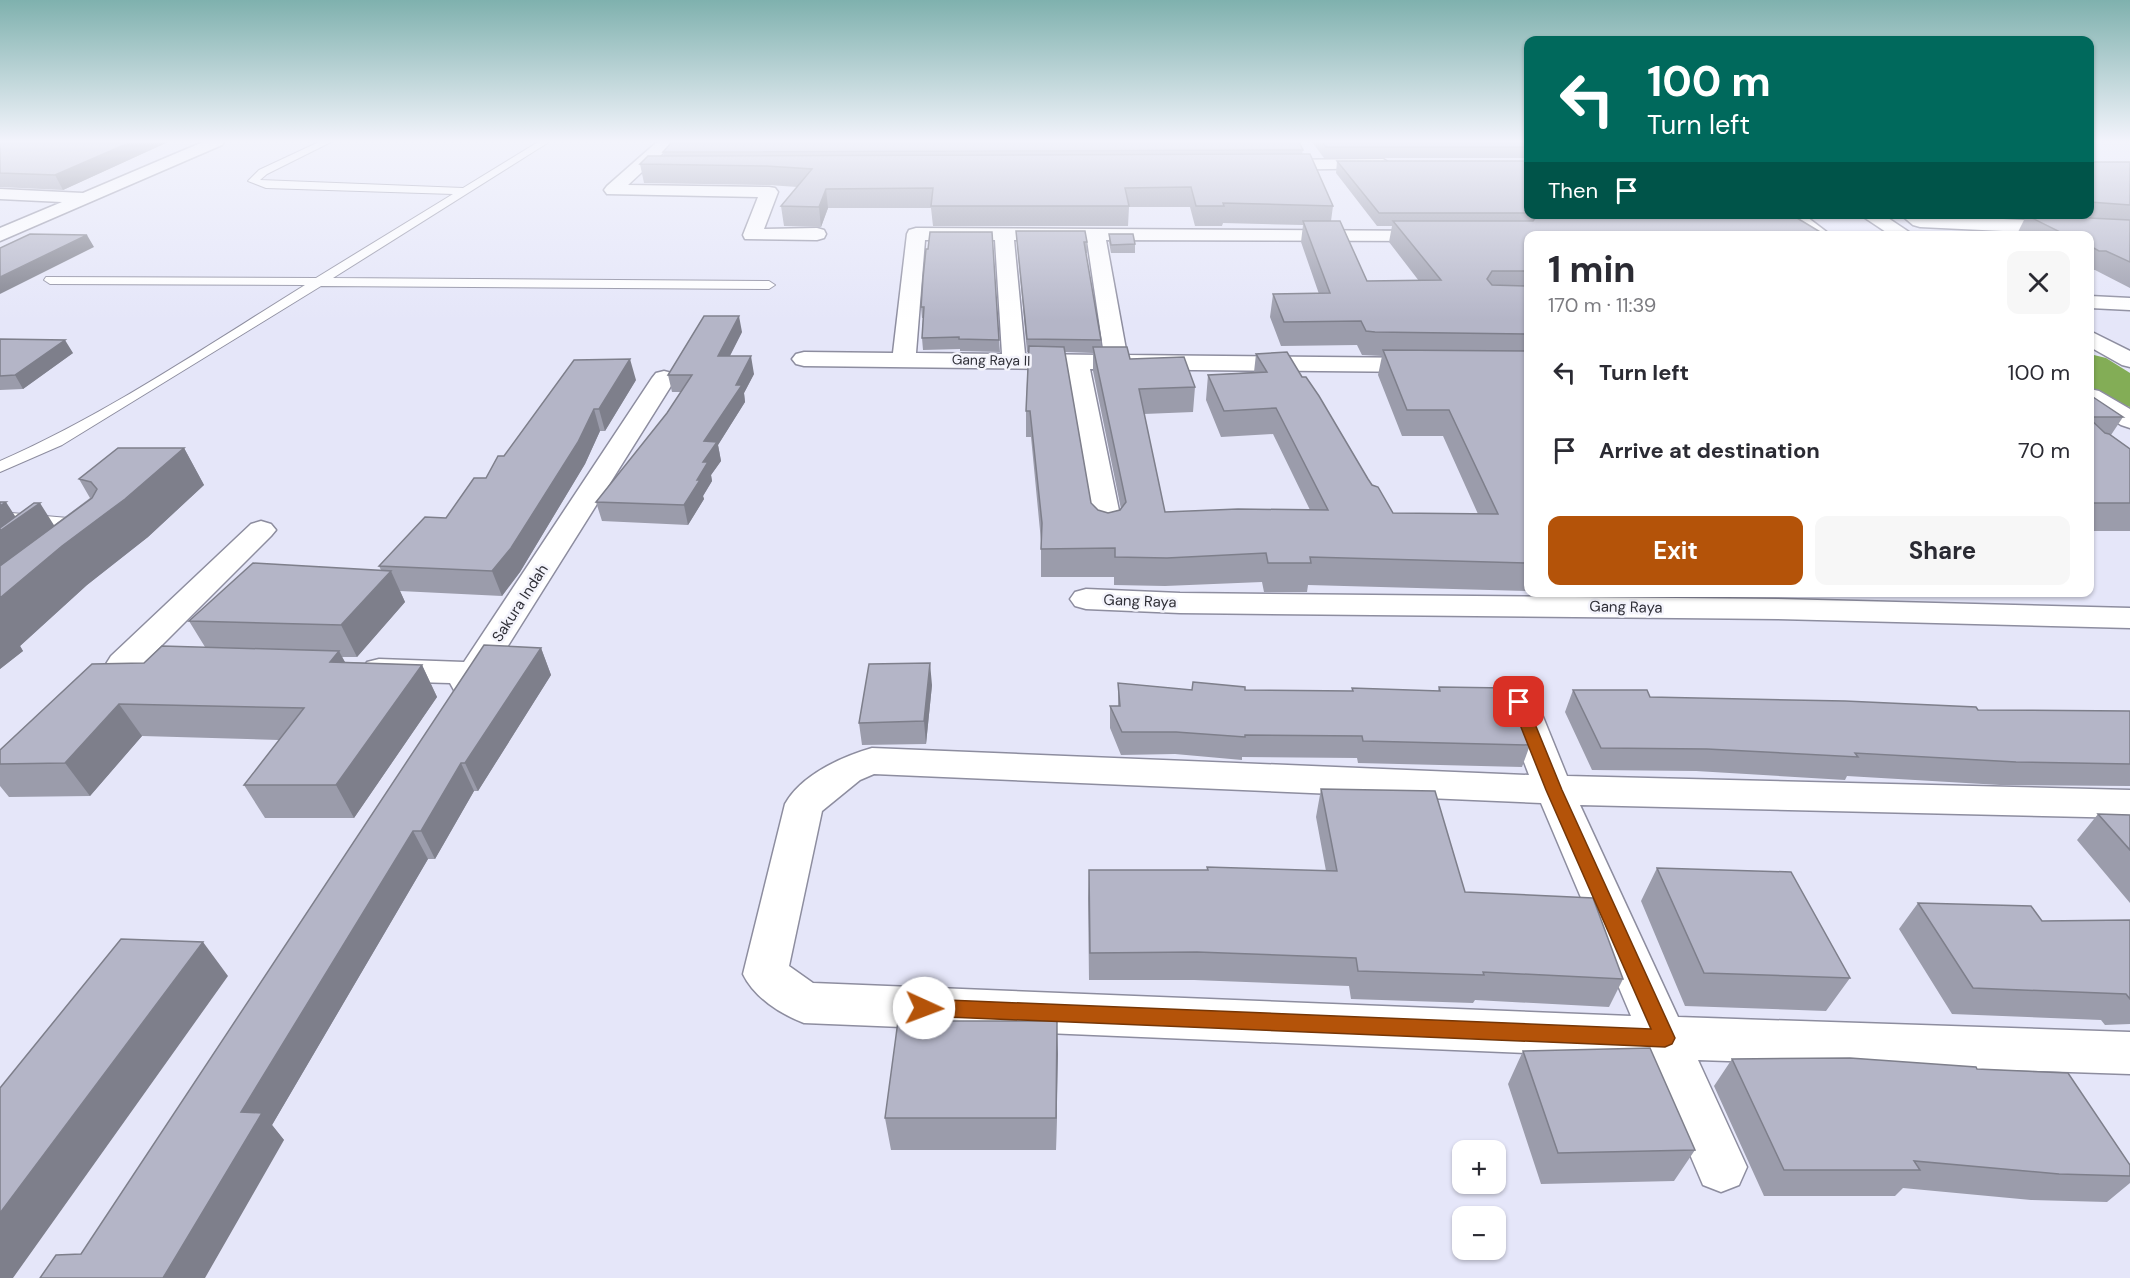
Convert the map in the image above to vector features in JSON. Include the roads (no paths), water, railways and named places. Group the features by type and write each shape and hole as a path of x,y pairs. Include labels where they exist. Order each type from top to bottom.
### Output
{"street":[{"path":"0,236 78,202"},
{"path":"765,202 752,235 817,234"},
{"path":"1798,219 1816,231"},
{"path":"1877,219 1897,231"},
{"path":"1917,219 1937,231"},
{"path":"1932,219 2130,231"},
{"path":"904,360 916,234 1004,236 1452,235"},
{"path":"1004,236 1014,360"},
{"path":"1096,236 1117,362"},
{"path":"2094,302 2130,304"},
{"path":"2094,315 2110,323"},
{"path":"2094,340 2130,360"},
{"name":"Gang Raya II","path":"804,359 1117,362 1303,374 1448,366"},
{"path":"1077,362 1108,530"},
{"name":"Sakura Indah","path":"448,712 664,378"},
{"path":"2094,398 2130,420"},
{"path":"99,687 261,530"},
{"path":"54,550 93,535"},
{"name":"Gang Raya","path":"1086,599 1264,604 1778,609 2130,618"},
{"path":"123,664 170,665"},
{"path":"346,669 474,672"},
{"path":"1519,702 1554,790 1722,1167"},
{"path":"2130,804 1554,790 872,761 847,770 804,804 765,975 804,1003 1665,1038 2130,1053"}],"lane":[{"path":"0,467 57,442 88,424 448,202"},
{"path":"50,280 769,285"},
{"path":"0,517 68,523 54,550"}],"waterway":[{"path":"2094,370 2130,393"}]}
